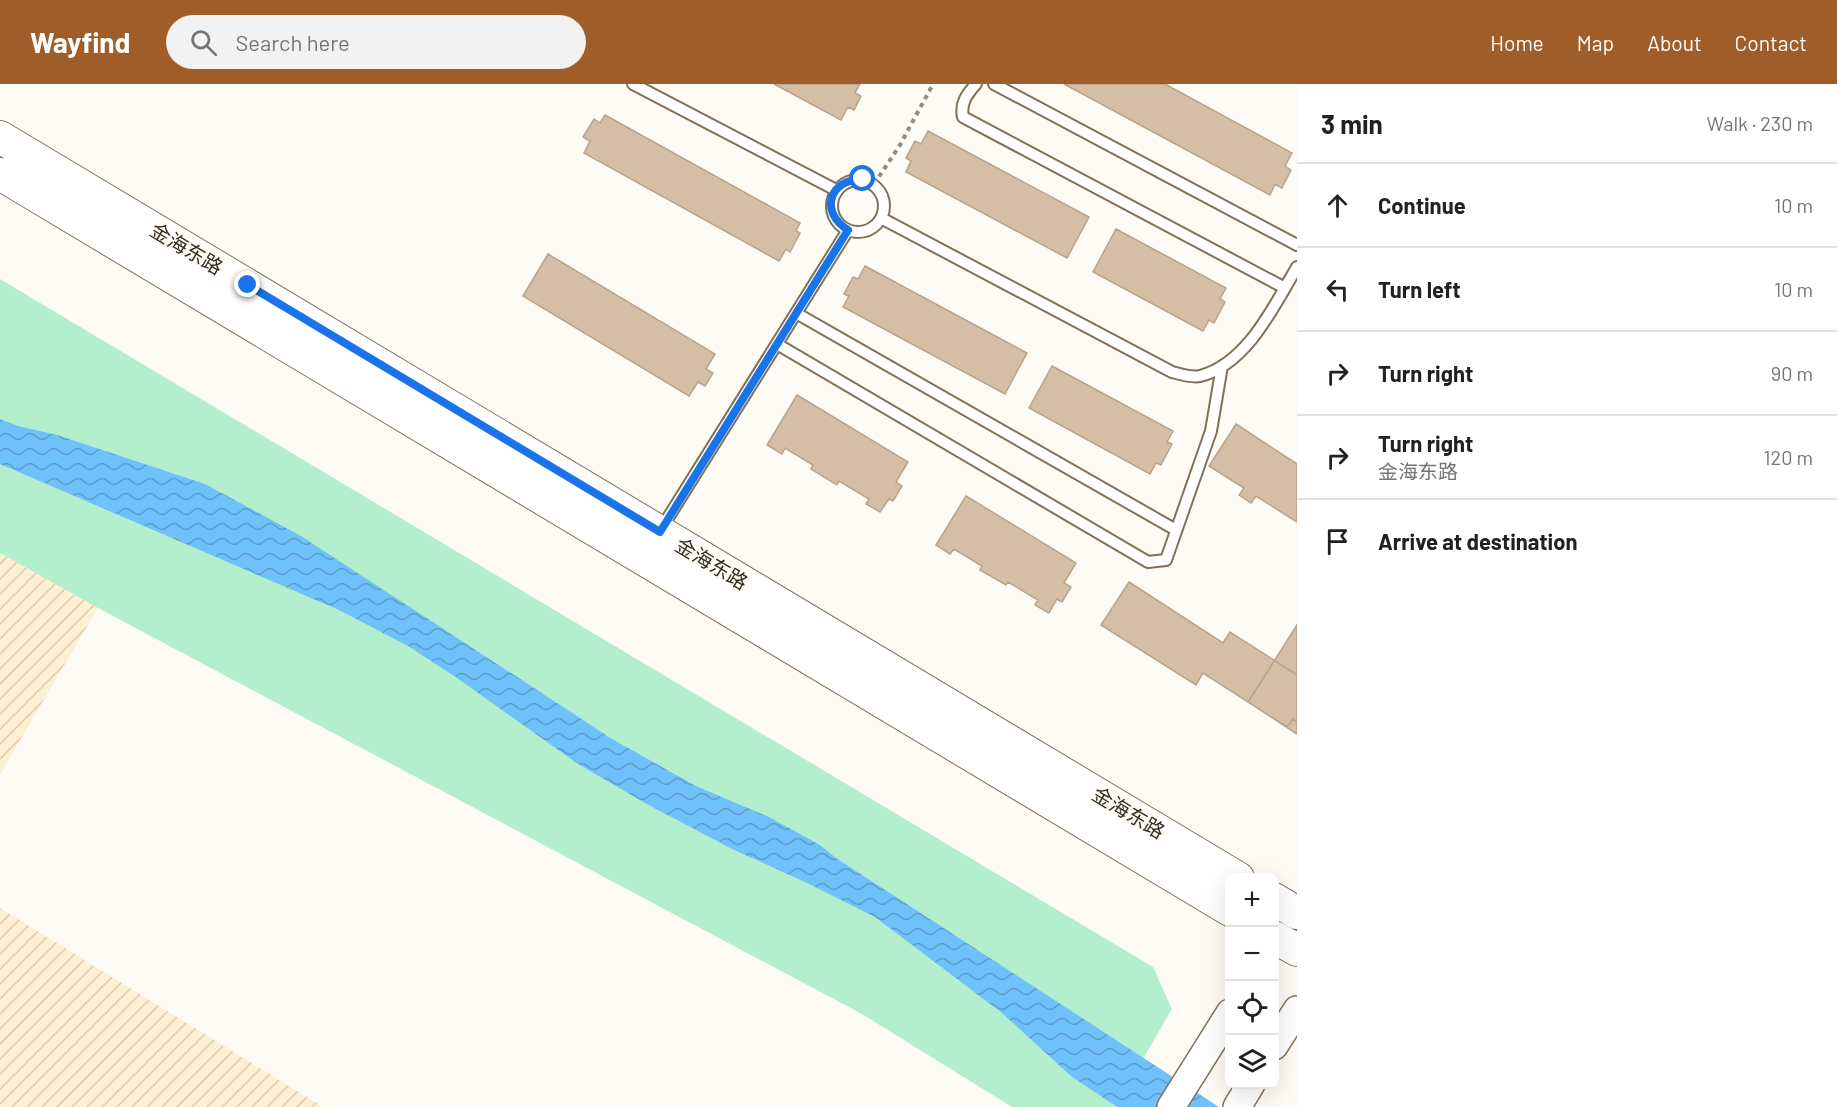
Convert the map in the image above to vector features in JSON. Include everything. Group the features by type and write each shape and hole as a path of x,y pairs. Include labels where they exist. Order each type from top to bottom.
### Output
{"main road":[{"name":"金海东路","path":"0,137 1230,873"},
{"name":"金海东路","path":"0,174 1225,907"}],"street":[{"path":"1281,941 1290,907"},
{"path":"1279,1039 1297,1010"},
{"path":"1171,1107 1225,1021"},
{"path":"1237,1107 1248,1089"}],"lane":[{"path":"633,84 836,190"},
{"path":"976,84 967,94 961,108 963,117 1285,288"},
{"path":"994,84 1297,245"},
{"path":"852,179 863,179 874,184 881,193 884,204 881,218 876,225 858,232 839,225 833,216 831,207 836,190 852,179"},
{"path":"881,218 1172,372 1198,376 1222,366 1253,339 1297,267"},
{"path":"660,532 848,230"},
{"path":"796,313 1176,530"},
{"path":"777,344 1148,562 1166,560 1211,431 1222,366"}],"path":[{"path":"874,184 900,145 933,84"}],"shaded area":[{"path":"0,553 98,608 0,774"},
{"path":"0,908 323,1107 0,1107"}],"green space":[{"path":"0,279 1153,967 1172,1009 1115,1107 1012,1107 862,1014 98,608 0,553"}],"water":[{"path":"0,419 18,426 57,435 205,484 301,536 612,739 696,786 769,817 820,845 836,858 1219,1107 1117,1107 1071,1076 1002,1013 875,917 732,849 645,803 578,764 408,646 339,610 0,464"}],"building":[{"path":"774,84 860,84 855,93 861,96 854,110 848,107 841,120"},
{"path":"1064,84 1165,84 1292,153 1285,166 1291,170 1282,188 1275,184 1270,195"},
{"path":"605,115 800,223 796,231 800,233 790,252 786,249 779,261 584,153 590,141 583,137 594,119 600,123"},
{"path":"928,131 1089,217 1067,258 906,172 911,161 906,158 915,141 921,144"},
{"path":"1116,229 1226,288 1220,299 1225,302 1214,323 1209,320 1203,331 1093,272"},
{"path":"548,254 715,354 706,369 713,373 705,386 698,382 689,396 523,296"},
{"path":"865,266 1027,353 1005,394 843,307 849,296 844,294 853,277 858,279"},
{"path":"1052,366 1173,431 1167,442 1172,444 1161,465 1156,463 1150,474 1029,408"},
{"path":"797,395 908,462 896,482 902,486 893,501 889,499 880,512 866,504 869,499 839,481 837,485 811,469 813,465 785,448 782,454 767,445"},
{"path":"1236,424 1297,464 1297,522 1256,496 1251,503 1239,495 1244,488 1209,466"},
{"path":"966,496 1076,563 1064,583 1071,587 1062,602 1057,599 1049,613 1035,605 1038,600 1008,582 1006,585 980,570 982,566 954,549 950,554 936,545"},
{"path":"1129,582 1223,643 1230,632 1297,675 1297,722 1293,719 1287,727 1203,673 1196,685 1101,625"},
{"path":"1297,625 1297,734 1248,702"}],"route":[{"path":"248,285 660,532 848,230 839,225 833,216 832,198 836,190 852,179 863,179"}]}
